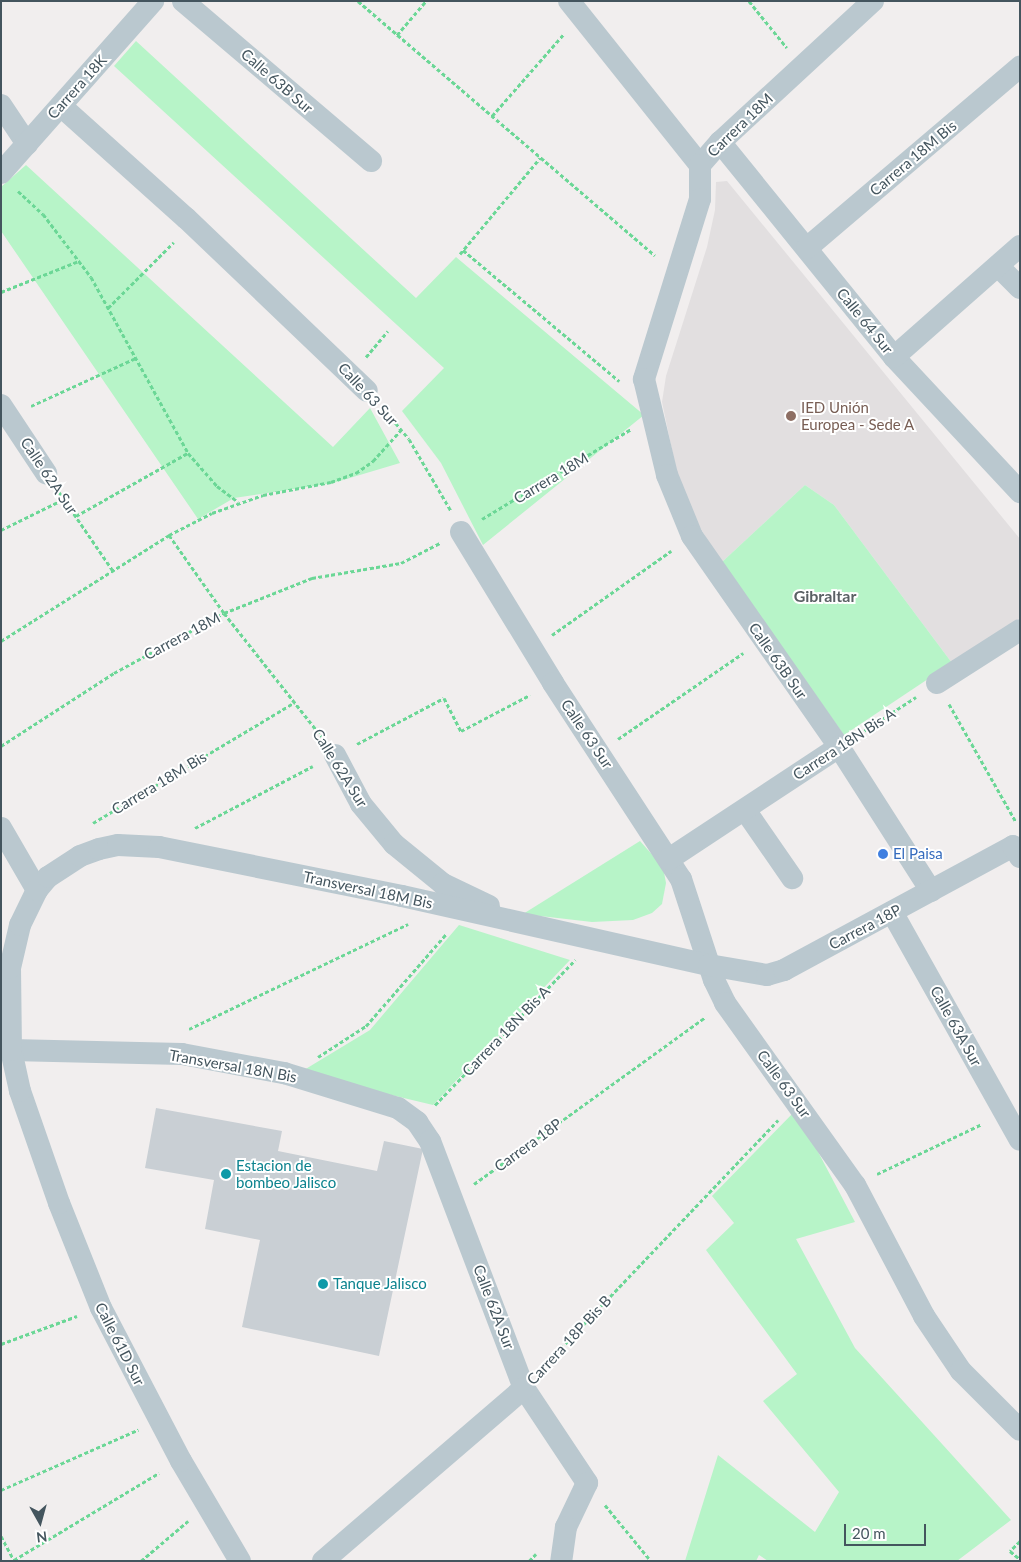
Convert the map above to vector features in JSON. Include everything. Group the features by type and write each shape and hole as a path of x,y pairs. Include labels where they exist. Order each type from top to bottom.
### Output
{"street":[{"name":"Carrera 18K","path":"6,180 27,144 154,1"},
{"name":"Calle 63B Sur","path":"183,1 371,161"},
{"name":"Carrera 18M","path":"650,411 644,379 700,200 700,165 720,142 873,1"},
{"path":"574,8 700,165"},
{"name":"Carrera 18M Bis","path":"806,248 1020,67"},
{"path":"1,105 27,144"},
{"name":"Calle 63 Sur","path":"61,106 192,224 367,391"},
{"name":"Calle 64 Sur","path":"720,142 894,356 1020,492"},
{"path":"894,356 1020,246"},
{"path":"998,266 1020,288"},
{"name":"Calle 62A Sur","path":"5,411 46,473"},
{"name":"Calle 63B Sur","path":"650,411 672,490 692,536 762,640 839,747 931,891"},
{"name":"Calle 63 Sur","path":"461,532 533,649 669,859 687,895 709,965 725,1003 796,1099 855,1185 924,1316 961,1370 1020,1430"},
{"path":"937,683 1020,630"},
{"name":"Carrera 18N Bis A","path":"669,859 839,747"},
{"name":"Calle 62A Sur","path":"335,755 361,804 394,844 416,864 443,884 536,926"},
{"path":"744,810 792,878"},
{"path":"1,828 37,890"},
{"name":"Carrera 18P","path":"709,965 750,974 767,975 784,970 1018,844"},
{"name":"Transversal 18M Bis","path":"11,1050 10,968 20,925 37,890 56,871 80,856 118,846 138,845 466,910 596,941 709,965"},
{"name":"Calle 63A Sur","path":"892,912 1012,1108 1020,1140"},
{"name":"Transversal 18N Bis","path":"11,1050 182,1054 284,1073 398,1108 416,1122"},
{"name":"Calle 61D Sur","path":"11,1050 27,1116 101,1308 159,1421 206,1506 240,1561"},
{"name":"Calle 62A Sur","path":"416,1122 430,1141 524,1388 587,1483"},
{"name":"Carrera 18P Bis B","path":"323,1561 524,1388"},
{"path":"561,1561 566,1527 587,1483"}],"path":[{"path":"358,1 676,274"},
{"path":"398,35 426,1"},
{"path":"749,1 802,66"},
{"path":"492,116 574,8"},
{"path":"460,254 540,158"},
{"path":"6,180 43,214 79,260 108,308 188,453 218,486 238,502"},
{"path":"108,308 192,224"},
{"path":"463,250 650,411"},
{"path":"1,292 79,260"},
{"path":"351,374 388,330"},
{"path":"5,411 136,358"},
{"name":"Calle 63 Sur","path":"367,391 402,430 424,463 461,532"},
{"name":"Carrera 18M","path":"1,746 114,673 224,613 312,578 401,562 461,532 650,411"},
{"path":"1,641 169,535 238,502 331,482 356,473 373,461 402,430"},
{"path":"76,516 188,453"},
{"name":"Calle 62A Sur","path":"46,473 113,571"},
{"path":"1,530 64,499"},
{"name":"Calle 62A Sur","path":"169,535 224,613 335,755"},
{"path":"533,649 692,536"},
{"path":"599,752 762,640"},
{"path":"937,683 1014,819 1018,844"},
{"name":"Carrera 18N Bis A","path":"839,747 937,683"},
{"name":"Carrera 18M Bis","path":"91,824 295,702"},
{"path":"1014,819 1020,816"},
{"path":"284,1073 296,1071 366,1026 466,910"},
{"path":"186,1031 409,923"},
{"name":"Carrera 18N Bis A","path":"416,1122 596,941"},
{"name":"Carrera 18P","path":"453,1199 725,1003"},
{"name":"Carrera 18P Bis B","path":"524,1388 796,1099"},
{"path":"855,1185 1012,1108"},
{"path":"1,1344 101,1308"},
{"path":"1,1490 159,1421"},
{"path":"1,1536 14,1560 181,1461"},
{"path":"587,1483 650,1561"},
{"path":"141,1561 206,1506"},
{"path":"1020,1541 1010,1551 1020,1560"}],"shaded area":[{"name":"IED Unión Europea - Sede A","path":"727,181 1020,539 1020,618 952,663 834,505 805,485 721,563 695,519 677,474 662,402 666,376 707,247 715,210 716,182"}],"green space":[{"path":"136,41 416,298 456,257 644,415 483,545 441,463 402,411 444,368 114,66"},
{"path":"26,165 333,447 370,408 400,463 333,483 234,498 198,519 1,231 1,187"},
{"path":"805,485 834,505 952,663 844,735 721,563"},
{"path":"640,841 663,867 666,883 662,904 652,913 633,920 592,922 523,914"},
{"path":"459,925 570,960 433,1105 299,1073 370,1030"},
{"path":"796,1110 855,1222 796,1239 855,1348 1011,1520 957,1561 768,1561 759,1555 756,1561 685,1561 718,1455 815,1532 839,1492 763,1401 797,1374 706,1250 734,1223 712,1196"}],"building":[{"name":"Tanque Jalisco","path":"156,1108 282,1131 278,1151 377,1171 384,1141 423,1149 379,1356 242,1327 260,1240 205,1229 214,1180 145,1168"}],"place":[{"name":"IED Unión Europea - Sede A","path":"791,416"},
{"name":"El Paisa","path":"883,854"},
{"name":"Estacion de bombeo Jalisco","path":"226,1174"},
{"name":"Tanque Jalisco","path":"323,1284"}],"district":[{"name":"Gibraltar","path":"825,596"}]}
